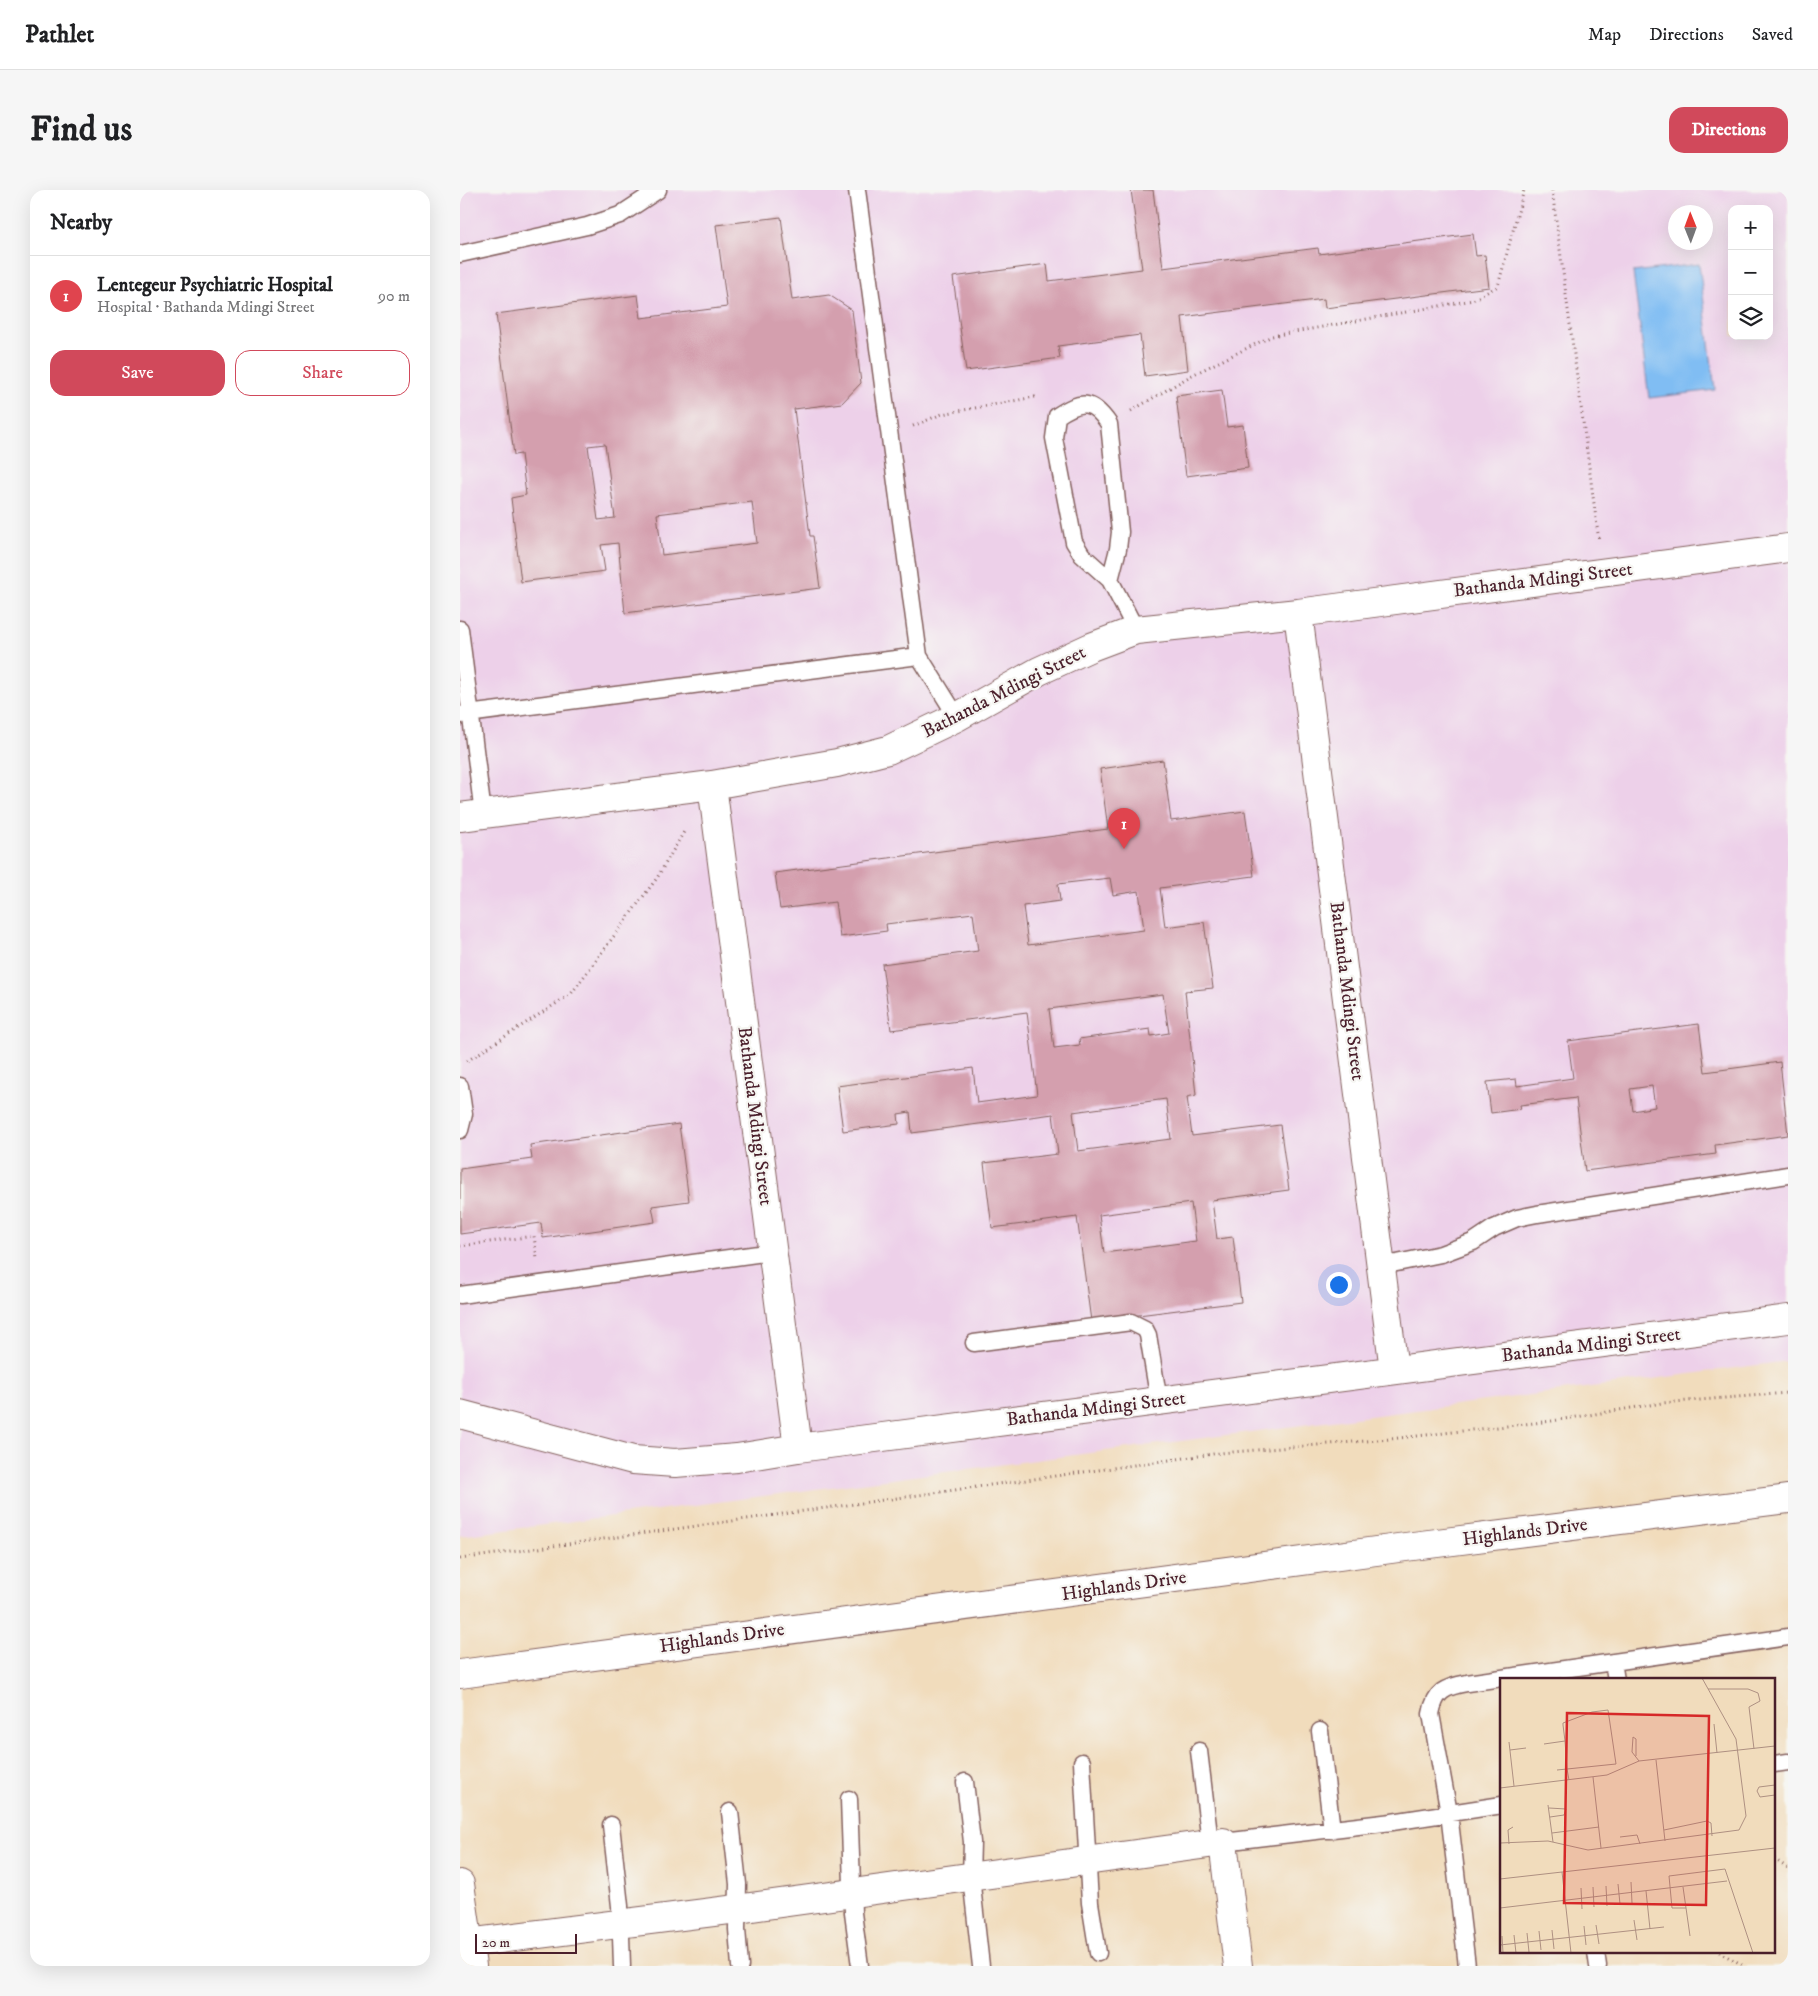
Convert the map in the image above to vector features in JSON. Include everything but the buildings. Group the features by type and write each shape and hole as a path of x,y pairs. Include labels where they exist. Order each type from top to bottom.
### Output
{"street":[{"name":"Bathanda Mdingi Street","path":"472,816 712,785 837,763 888,750 958,717 1039,671 1091,647 1136,630 1298,612 1788,548"},
{"name":"Bathanda Mdingi Street","path":"1298,612 1394,1370"},
{"name":"Bathanda Mdingi Street","path":"712,785 798,1448"},
{"name":"Bathanda Mdingi Street","path":"460,1414 633,1460 693,1462 737,1458 798,1448 1788,1319"},
{"name":"Highlands Drive","path":"460,1674 1413,1546 1788,1498"},
{"path":"460,1884 467,1951 621,1923 737,1909 1217,1842 1238,1966"}],"lane":[{"path":"460,254 587,226 620,215 658,190"},
{"path":"858,190 919,656 958,717"},
{"path":"1110,580 1118,550 1120,532 1109,424 1100,410 1089,404 1073,406 1057,416 1054,438 1074,542 1082,555 1110,580 1136,630"},
{"path":"460,629 472,816"},
{"path":"465,714 919,656"},
{"path":"460,1086 464,1114 460,1130"},
{"path":"1382,1266 1441,1254 1473,1242 1494,1228 1527,1216 1560,1209 1788,1176"},
{"path":"460,1295 772,1252"},
{"path":"974,1343 1130,1322 1140,1325 1148,1335 1159,1401"},
{"path":"1503,1678 1788,1637"},
{"path":"1614,1662 1616,1678"},
{"path":"1467,1966 1449,1813 1432,1714 1434,1699 1442,1691 1454,1685 1500,1678"},
{"path":"1320,1730 1332,1830"},
{"path":"1199,1752 1217,1842 1332,1830 1500,1805"},
{"path":"1082,1762 1090,1903 1098,1954"},
{"path":"965,1782 972,1842 971,1877 981,1966"},
{"path":"850,1799 854,1893 853,1913 860,1966"},
{"path":"730,1812 738,1884 737,1909 740,1966"},
{"path":"612,1825 621,1923 622,1966"}],"path":[{"path":"1109,424 1192,375 1272,336 1473,300 1498,286 1524,190"},
{"path":"1552,190 1604,572"},
{"path":"890,436 942,414 1034,397 1057,416"},
{"path":"460,1065 571,994 657,878 687,827"},
{"path":"460,1246 534,1236 541,1284"},
{"path":"460,1559 1220,1453 1399,1438 1552,1421 1662,1403 1788,1393"},
{"path":"1776,1860 1788,1868"},
{"path":"1724,1954 1745,1966"}],"shaded area":[{"path":"460,190 1788,190 1788,1361 460,1536"}],"water":[{"path":"1699,264 1715,390 1649,398 1633,272"}],"place":[{"name":"Lentegeur Psychiatric Hospital","path":"1124,849"}]}
